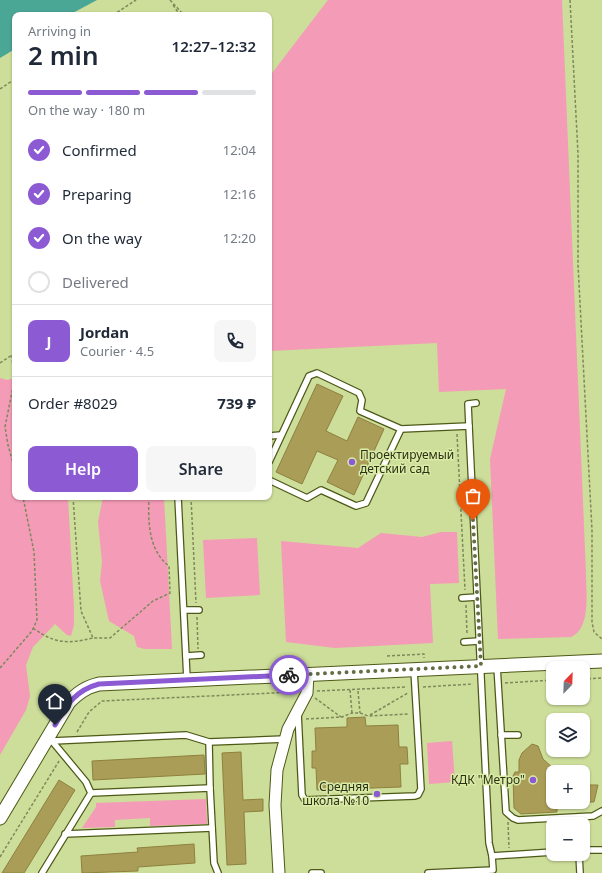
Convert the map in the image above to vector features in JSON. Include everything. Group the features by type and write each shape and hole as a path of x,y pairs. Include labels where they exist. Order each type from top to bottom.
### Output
{"street":[{"path":"0,818 50,740 69,702 78,693 88,687 111,682 602,662"},
{"path":"279,873 276,784 277,770 285,739 307,692 308,674"}],"lane":[{"path":"272,455 309,376 317,373 359,393 362,400 360,411 401,429 469,426"},
{"path":"428,873 493,872 489,843 468,404 476,404"},
{"path":"272,481 307,498 321,490 356,506 366,503 401,429"},
{"path":"272,436 281,435"},
{"path":"178,500 187,679"},
{"path":"464,598 477,598"},
{"path":"184,610 198,610"},
{"path":"466,642 479,641"},
{"path":"186,656 200,656"},
{"path":"497,666 504,806 509,816 518,820 593,816 602,811"},
{"path":"298,714 302,795 306,800 408,797 418,795 421,789 414,669"},
{"path":"501,736 518,734"},
{"path":"50,740 186,736 209,742 285,739"},
{"path":"50,740 86,782 91,794"},
{"path":"209,742 214,863 218,873"},
{"path":"91,794 210,788"},
{"path":"42,873 91,794"},
{"path":"66,834 212,828"},
{"path":"590,850 602,850"},
{"path":"492,856 546,852"},
{"path":"579,861 580,873"},
{"path":"312,873 321,873"}],"path":[{"path":"118,12 136,0"},
{"path":"170,0 178,12"},
{"path":"170,0 181,12"},
{"path":"570,0 578,154 578,266 592,530 592,622 594,632 602,640"},
{"path":"0,89 12,81"},
{"path":"0,363 12,355"},
{"path":"12,393 6,427 8,445 12,459"},
{"path":"458,427 466,642"},
{"path":"0,668 33,628 37,620 34,552 23,500"},
{"path":"73,500 81,611 93,638"},
{"path":"33,628 47,638 71,643 93,638 110,638 154,601 170,593 169,566 161,560 153,543 148,522 149,500"},
{"path":"191,500 200,656"},
{"path":"590,679 602,678"},
{"path":"498,683 546,680"},
{"path":"72,740 89,712 102,701 350,690 415,690 482,684"},
{"path":"350,690 352,713"},
{"path":"358,690 360,713"},
{"path":"368,716 405,693 415,690"},
{"path":"307,692 342,718"},
{"path":"298,714 342,718 352,713 360,713 368,716 417,714"},
{"path":"0,857 63,754"}],"shaded area":[{"path":"328,0 562,0 586,590 585,618 577,633 571,637 498,639 490,459 506,389 439,392 437,343 272,351 272,73"},
{"path":"0,378 7,380 12,379 12,500 68,500 74,625 71,636 67,635 55,624 33,647 26,665 30,696 26,710 0,755"},
{"path":"102,500 164,500 172,649 145,649 137,647 134,636 109,621 100,581 102,562 98,522"},
{"path":"441,532 457,532 459,583 430,584 433,643 335,648 286,642 281,541 358,548 381,533 422,537"},
{"path":"257,538 260,595 206,598 203,540"},
{"path":"452,741 455,782 429,784 427,743"},
{"path":"206,799 207,824 150,826 150,818 115,820 115,827 82,828 96,807 96,803"}],"water":[{"path":"0,0 97,0 75,12 12,12 12,51 0,58"}],"building":[{"path":"317,384 343,396 326,431 347,441 358,417 384,429 354,495 327,482 338,460 317,451 302,484 276,472"},
{"path":"365,717 366,726 398,725 399,747 407,747 408,764 400,764 401,787 317,790 316,768 312,768 312,751 316,751 315,728 347,727 347,718"},
{"name":"КДК \"Метро\"","path":"532,744 538,746 543,759 550,765 546,765 546,809 557,809 557,812 521,814 514,808 513,776 515,772 519,772 519,760 522,753"},
{"path":"241,752 243,800 263,799 263,811 244,812 246,864 227,865 222,753"},
{"path":"204,755 205,774 93,780 92,761"},
{"path":"59,780 75,790 24,873 2,873"},
{"path":"590,785 598,785 594,802 590,802"},
{"path":"194,844 195,863 138,867 138,871 82,873 81,856 138,852 137,848"}],"way so far":[{"path":"289,675 481,666 473,520"}],"place":[{"name":"Проектируемый детский сад","path":"352,462"},
{"name":"КДК \"Метро\"","path":"533,780"},
{"name":"Средняя школа №10","path":"377,794"}],"route":[{"path":"55,725 69,702 78,693 88,687 99,684 111,682 289,675"}]}
